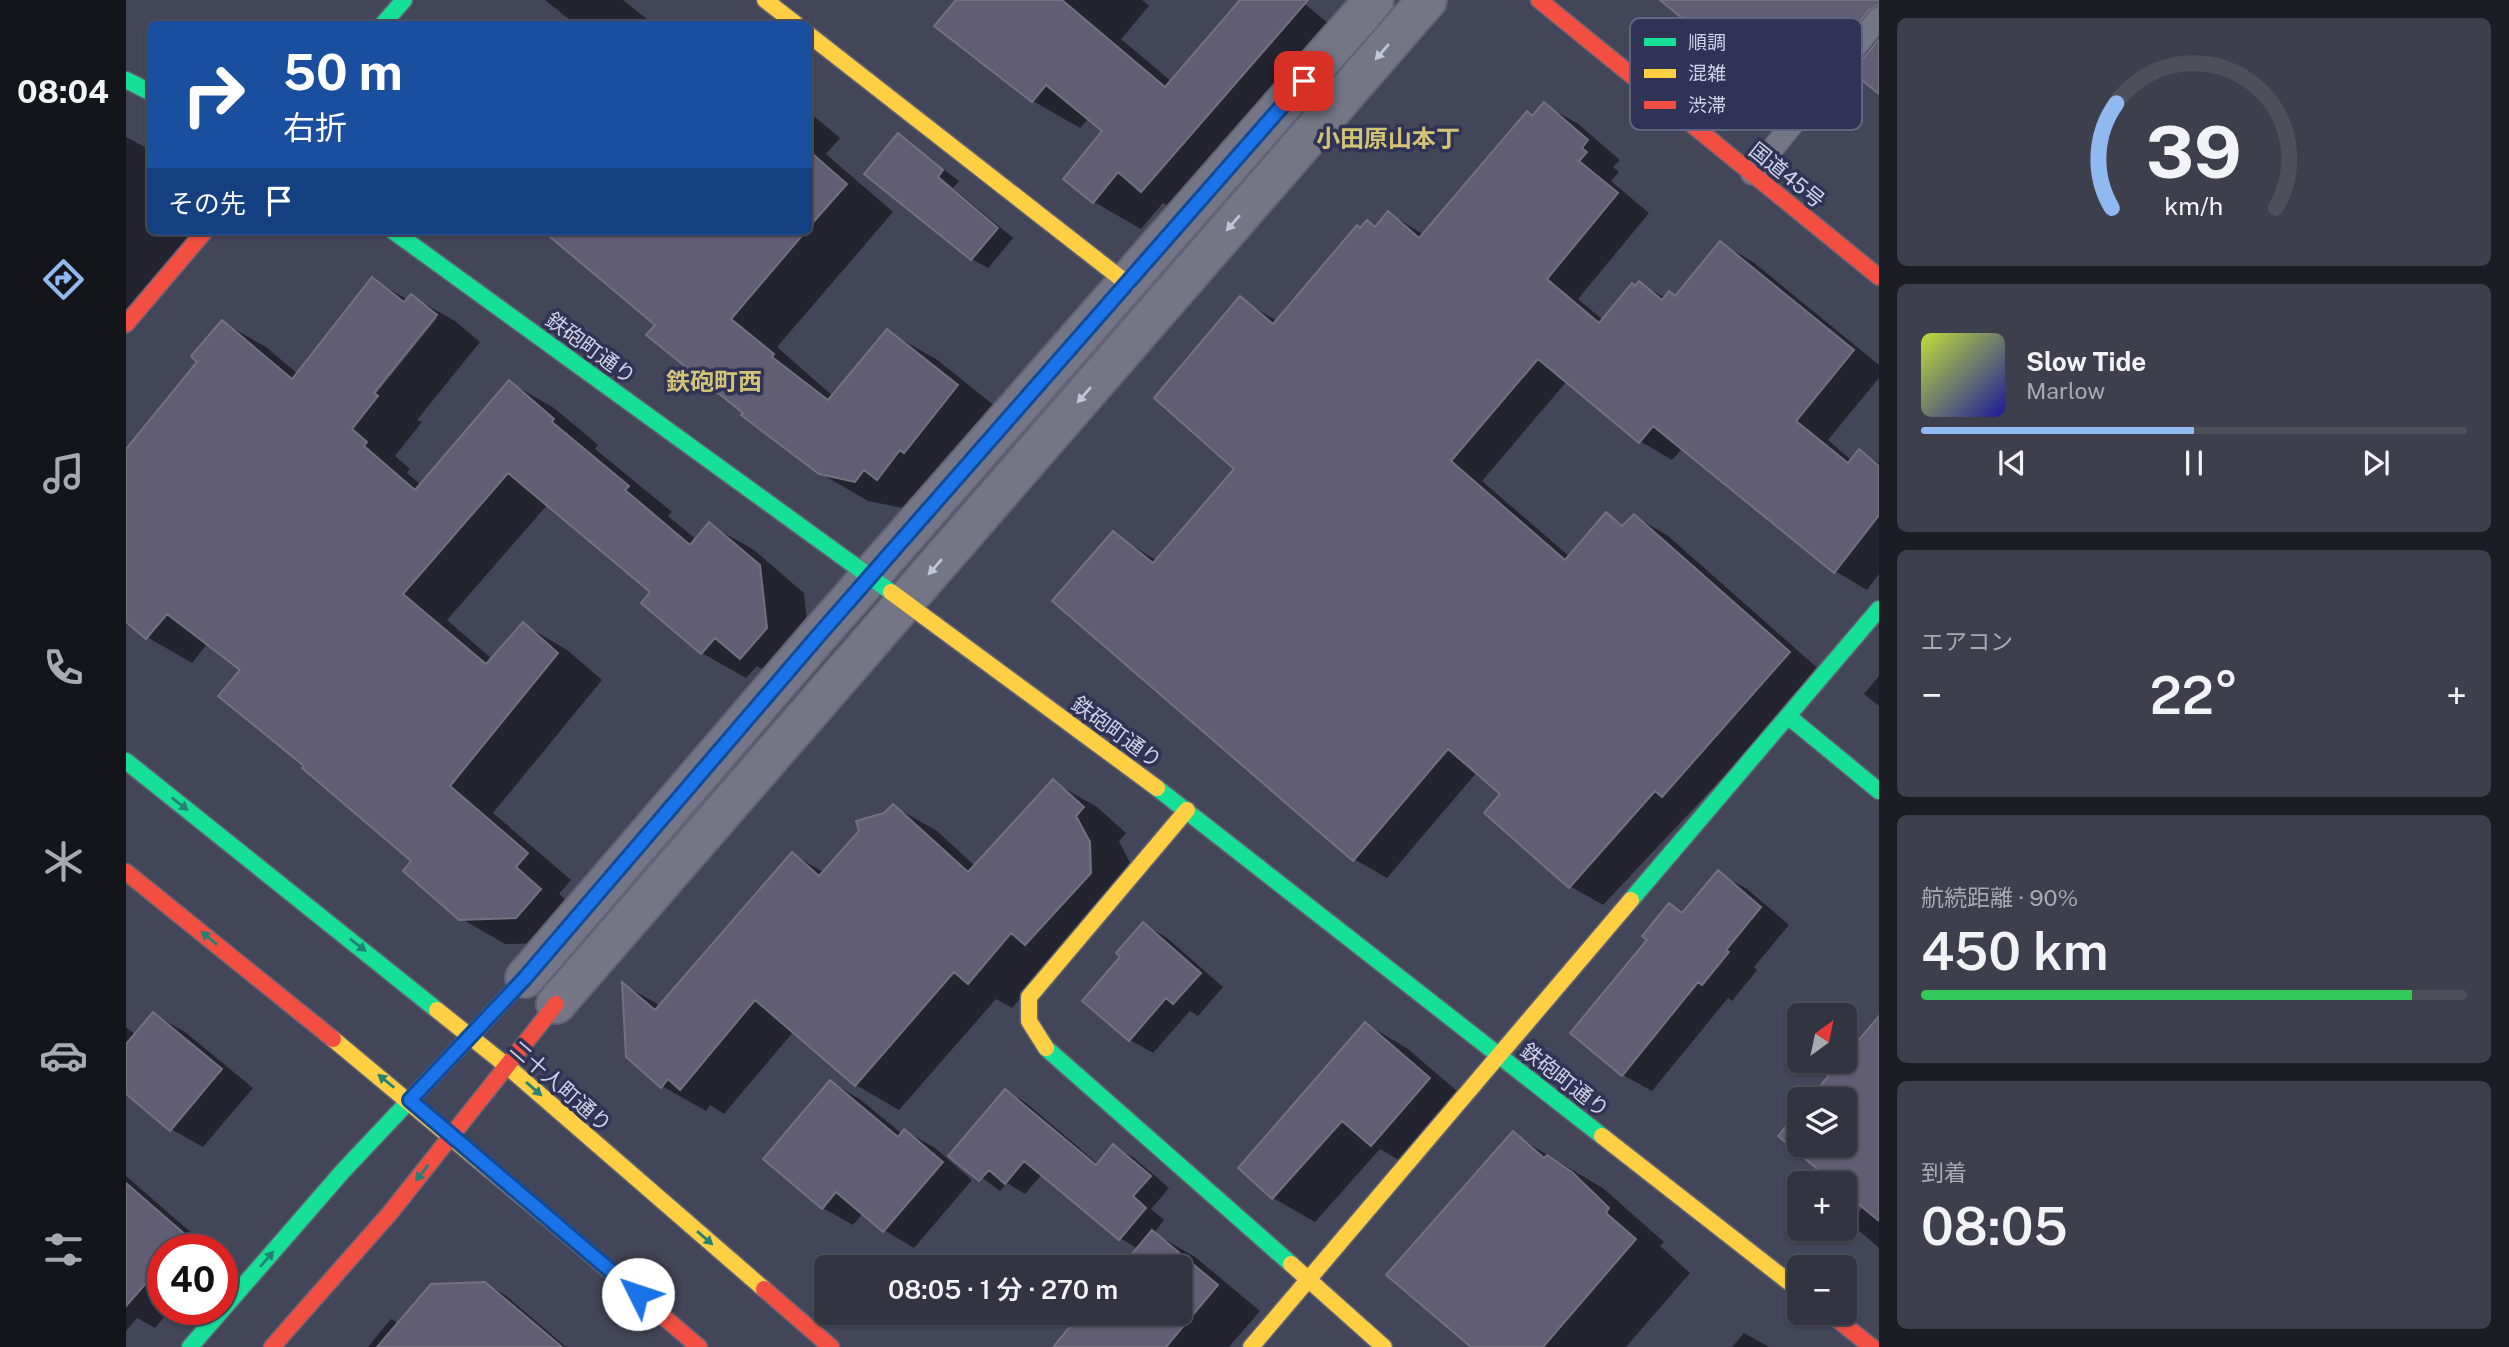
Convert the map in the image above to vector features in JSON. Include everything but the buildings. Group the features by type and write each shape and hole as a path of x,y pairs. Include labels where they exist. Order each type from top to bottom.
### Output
{"main road":[{"path":"386,21 404,0"},
{"path":"765,0 792,21"},
{"name":"国道45号","path":"1539,0 1630,74"},
{"path":"812,37 1128,284"},
{"path":"126,80 147,90"},
{"name":"国道45号","path":"1698,130 1879,277"},
{"path":"126,324 202,235"},
{"name":"鉄砲町通り","path":"399,235 906,601 1187,810 1787,1281"},
{"path":"1251,1347 1879,609"},
{"path":"1789,717 1879,792"},
{"name":"二十人町通り","path":"126,761 507,1066 831,1347"},
{"path":"1187,810 1029,997 1026,1010 1028,1025 1041,1043 1384,1347"},
{"path":"126,872 410,1100 699,1347"},
{"path":"190,1347 410,1100 525,978"},
{"path":"272,1347 390,1213 555,1004"},
{"path":"1844,1325 1872,1347"}],"street":[{"path":"525,978 870,576 1374,0"},
{"path":"555,1004 1427,0"}],"lane":[{"path":"1862,39 1879,18"},
{"path":"1752,174 1788,130"}],"traffic: fast":[{"path":"386,21 404,0"},
{"path":"126,80 147,90"},
{"path":"399,235 891,592"},
{"path":"1631,900 1879,609"},
{"path":"1789,717 1879,791"},
{"path":"126,761 437,1010"},
{"path":"1157,788 1602,1136"},
{"path":"190,1347 343,1171 525,978"},
{"path":"1046,1048 1291,1264"}],"traffic: slow":[{"path":"765,0 792,21"},
{"path":"812,37 1128,284"},
{"path":"891,592 1157,788"},
{"path":"1046,1048 1029,1021 1029,997 1187,810"},
{"path":"1251,1347 1631,900"},
{"path":"437,1010 507,1066 764,1289"},
{"path":"333,1039 562,1230"},
{"path":"1602,1136 1787,1281"},
{"path":"1291,1264 1384,1347"}],"traffic: jam":[{"path":"1539,0 1630,74"},
{"path":"1699,130 1879,277"},
{"path":"126,324 202,235"},
{"path":"126,872 333,1039"},
{"path":"272,1347 390,1213 556,1004"},
{"path":"562,1230 699,1347"},
{"path":"764,1289 831,1347"},
{"path":"1844,1325 1872,1347"}],"district":[{"name":"小田原山本丁","path":"1388,138"},
{"name":"鉄砲町西","path":"714,381"}],"route":[{"path":"638,1294 410,1100 525,978 818,636 1304,81"}]}
